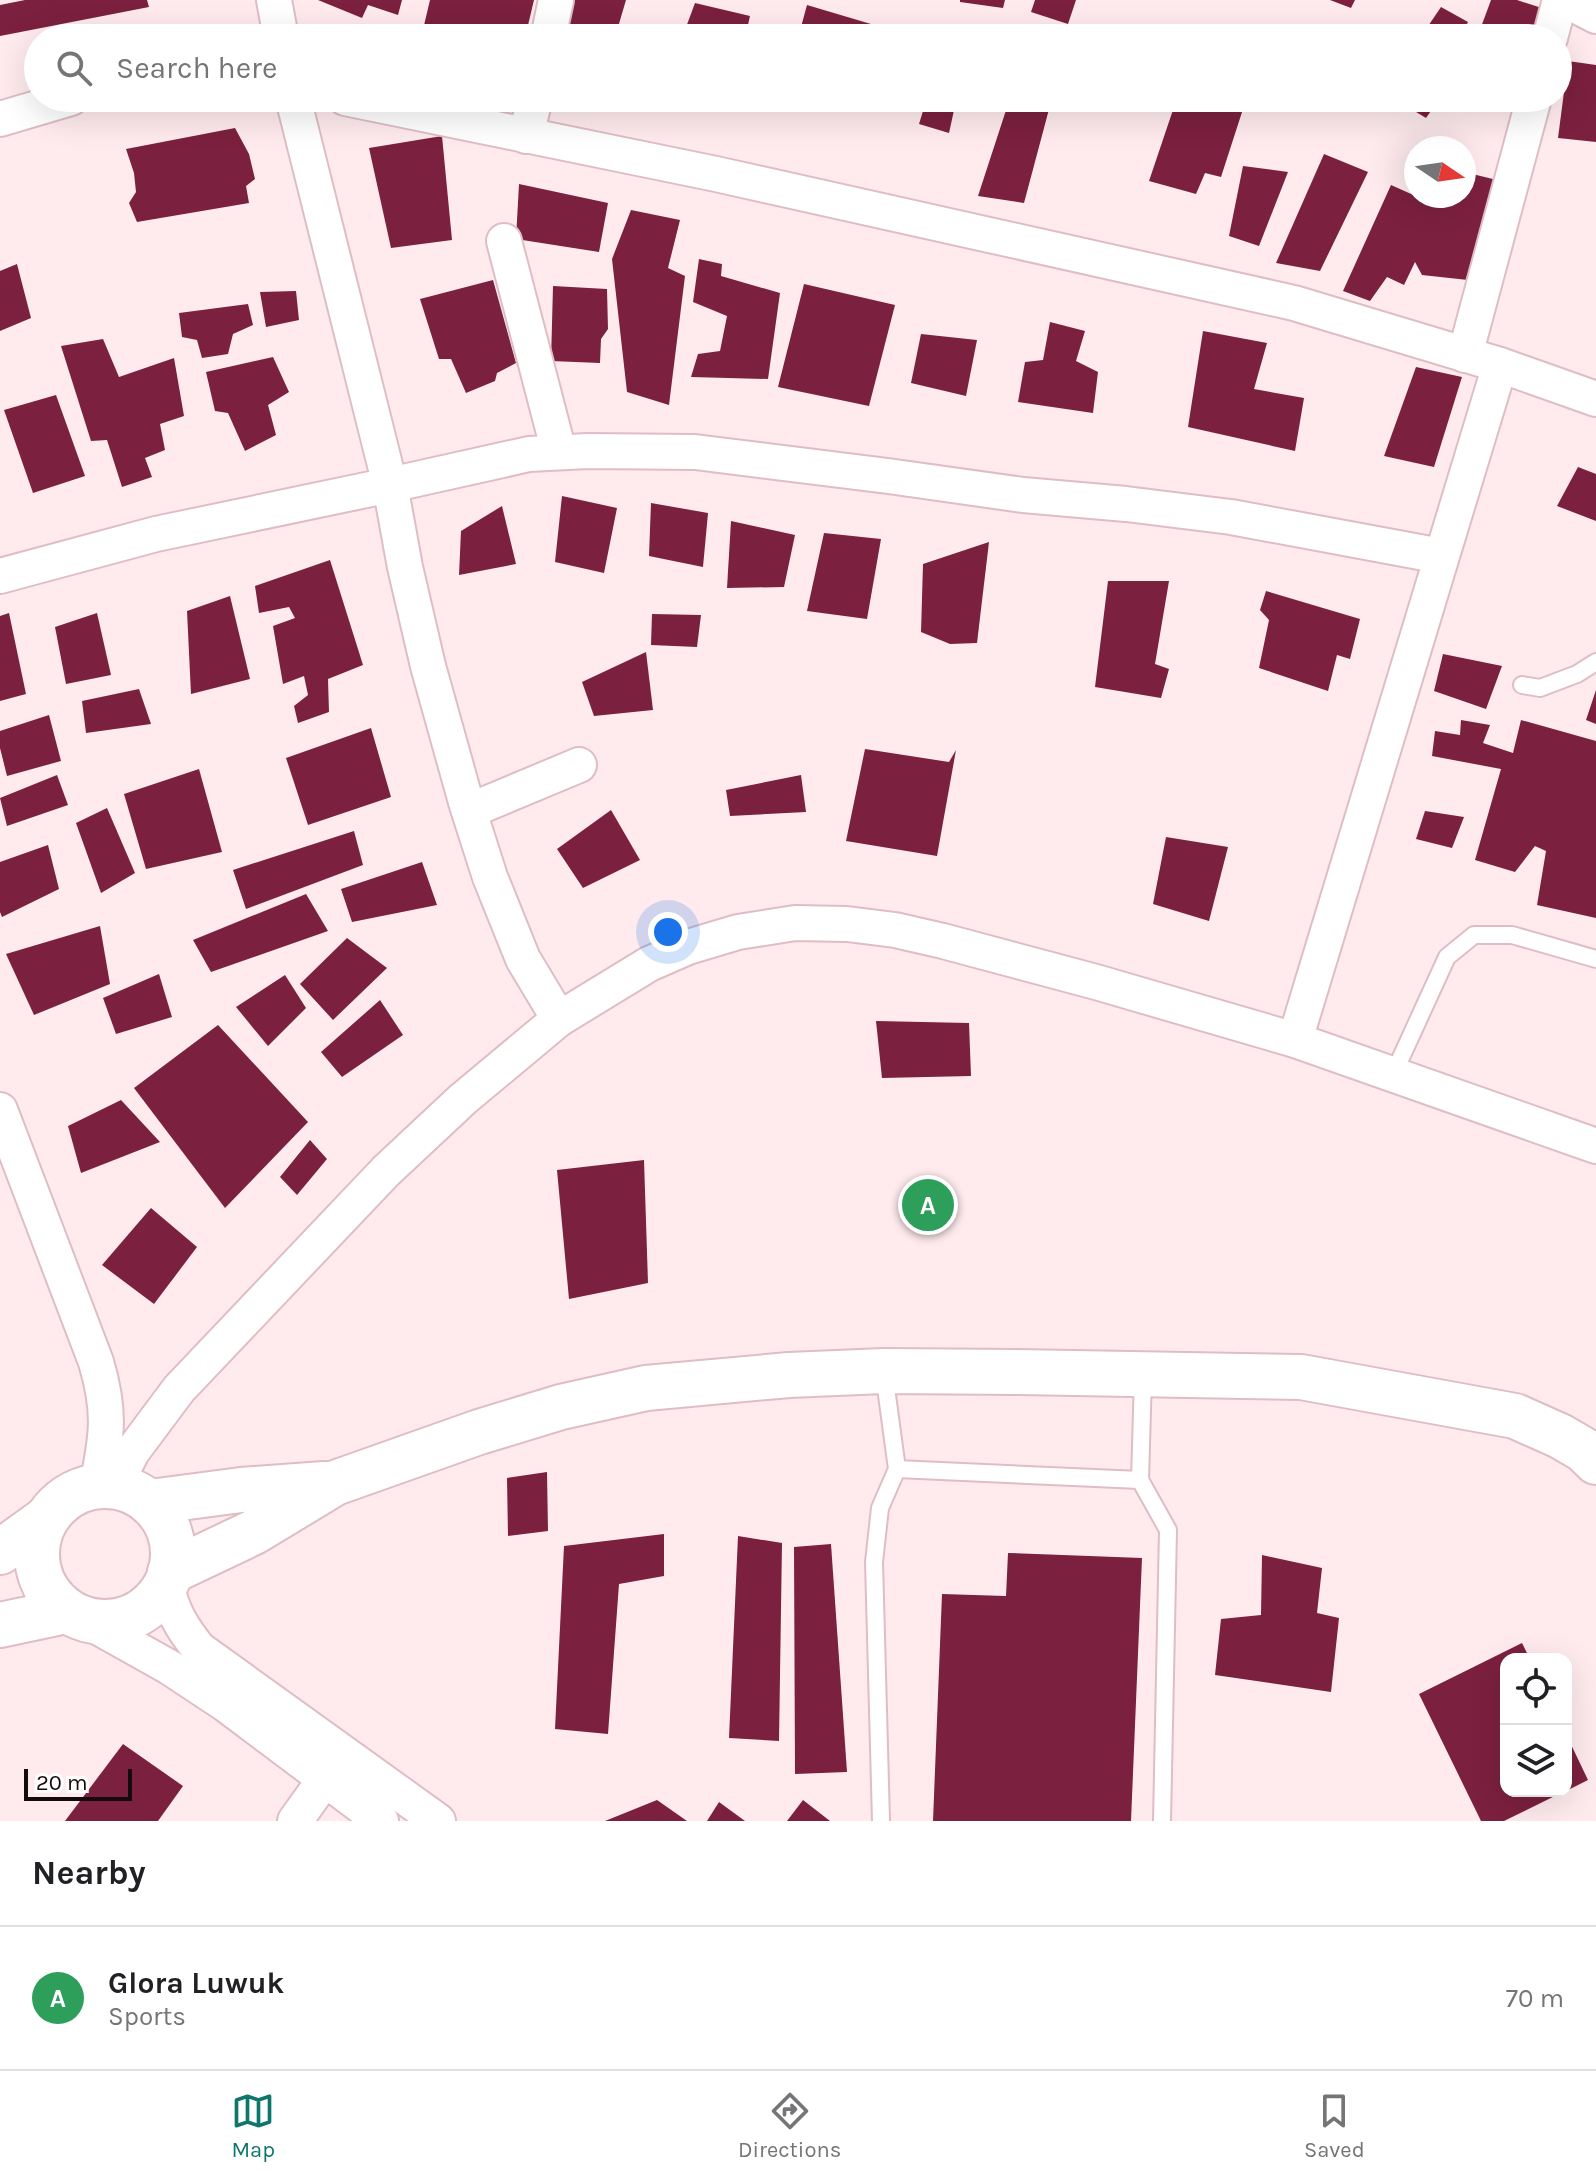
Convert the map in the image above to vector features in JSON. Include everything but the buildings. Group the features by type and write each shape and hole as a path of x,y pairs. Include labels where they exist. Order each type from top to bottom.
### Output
{"highway":[{"path":"168,1578 254,1532 335,1483 479,1432 561,1407 646,1388 789,1375 884,1371 1301,1377 1515,1416 1560,1436 1584,1450 1596,1462"},
{"path":"0,1552 46,1519 59,1503 76,1491 241,1490 335,1483"},
{"path":"0,1625 75,1616 102,1623 119,1621 135,1616 159,1596 168,1578 173,1557 172,1542 160,1514 121,1492"},
{"path":"46,1519 38,1538 37,1559 41,1579 51,1597 75,1616"}],"street":[{"path":"274,0 278,24"},
{"path":"551,24 556,0"},
{"path":"1554,24 1562,0 1596,16"},
{"path":"0,119 24,112"},
{"path":"297,112 390,485 428,666 469,811 490,877 523,959 559,1019"},
{"path":"412,112 716,174 1294,303 1500,365 1596,399"},
{"path":"526,136 532,112"},
{"path":"1465,355 1530,112"},
{"path":"504,241 559,452"},
{"path":"1295,1040 1500,365"},
{"path":"0,576 156,534 529,454 559,452 695,452 1023,495 1231,517 1441,556"},
{"path":"469,811 579,765"},
{"path":"121,1492 132,1452 179,1389 375,1182 463,1099 559,1019 649,964 688,947 738,932 795,923 847,924 895,930 943,941 1295,1040 1596,1146"},
{"path":"0,1110 96,1362 103,1386 107,1440 121,1492"},
{"path":"168,1578 173,1611 199,1649 438,1821"},
{"path":"75,1616 169,1667 225,1704 381,1821"},
{"path":"295,1821 325,1779"}],"lane":[{"path":"1522,685 1540,688 1577,674 1596,662"},
{"path":"1393,1075 1447,957 1474,935 1512,935 1596,959"},
{"path":"881,1821 874,1562 880,1508 897,1469 884,1371"},
{"path":"1143,1374 1140,1480 1168,1530 1162,1821"},
{"path":"897,1469 1140,1480"}],"place":[{"name":"Glora Luwuk","path":"928,1205"}]}
